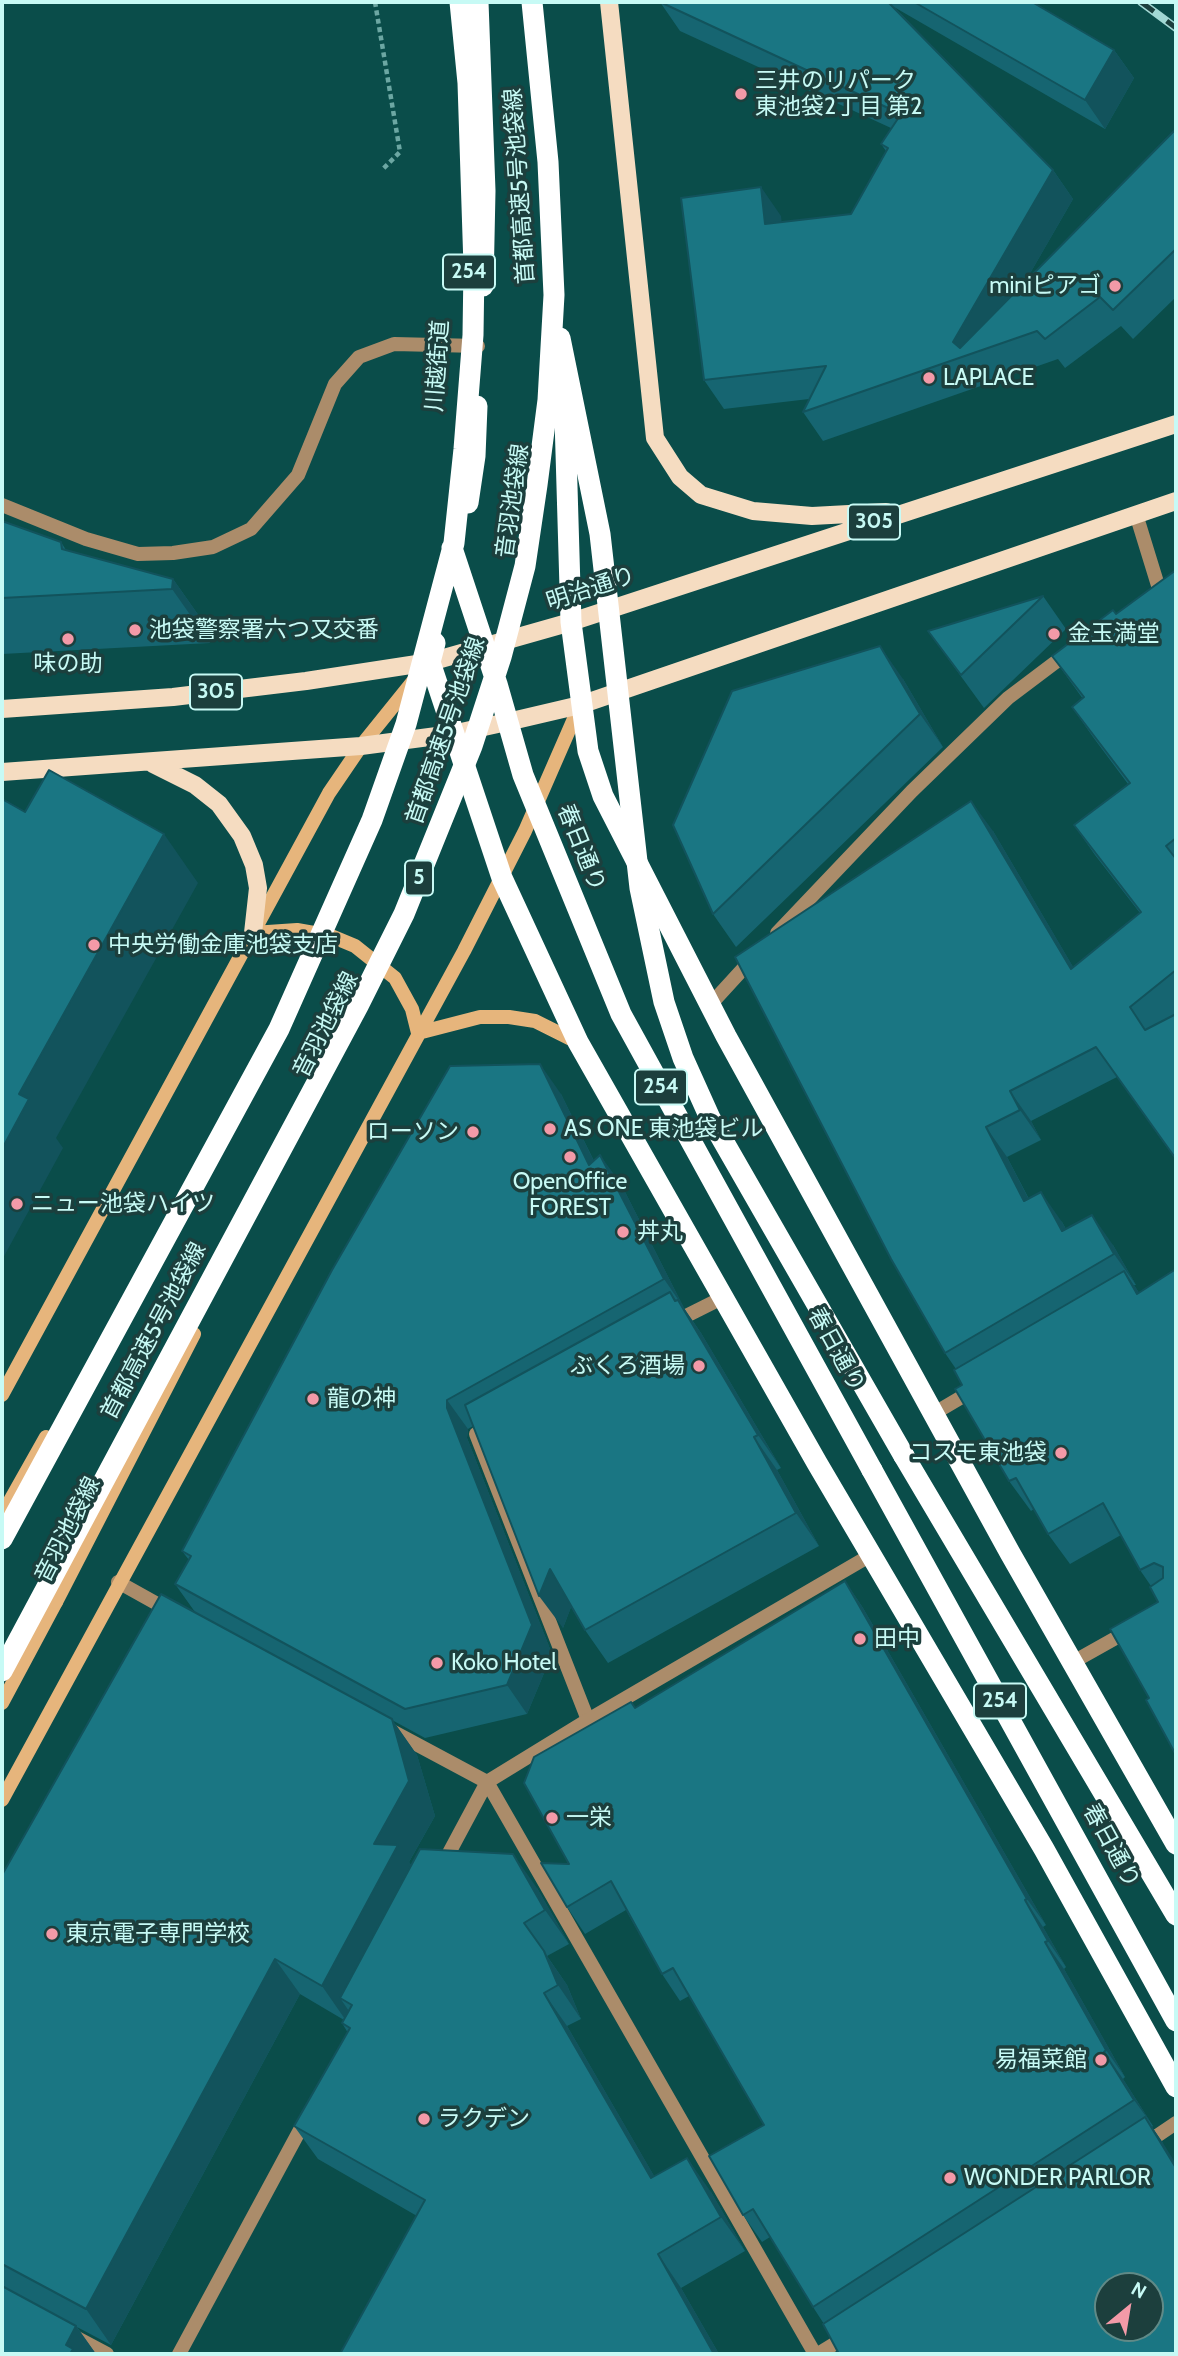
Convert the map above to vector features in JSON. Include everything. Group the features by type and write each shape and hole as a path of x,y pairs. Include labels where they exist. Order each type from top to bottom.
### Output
{"highway":[{"name":"川越街道","path":"460,2 466,75 470,209 469,333 450,543 497,684"},
{"name":"首都高速5号池袋線","path":"2,1539 279,1028 372,820 406,724 453,542 473,334 474,230 468,83 460,2"},
{"path":"478,2 485,191 475,456 462,540 430,662 452,734 502,878 578,1042 722,1298 1044,1849 1176,2087"},
{"name":"首都高速5号池袋線","path":"2,1671 387,948 441,827 502,657 525,566 537,485 548,400 554,295 548,162 533,2"},
{"name":"254","path":"533,2 556,321"},
{"path":"540,2 556,205 571,622 588,751 603,796 710,1005 933,1413 1176,1844"},
{"name":"春日通り","path":"556,321 600,534 640,888 658,976 683,1058 710,1118 904,1456 1176,1915"},
{"name":"春日通り","path":"497,684 523,775 621,1014 1176,2021"}],"main road":[{"path":"609,2 655,438 680,477 701,495 753,511 812,516 910,510"},
{"name":"音羽池袋線","path":"2,1703 360,1010 459,790 497,684 527,569 540,485 556,321"},
{"name":"明治通り","path":"2,709 173,697 430,662 571,622 1176,424"},
{"path":"2,772 361,746 452,734 580,705 1176,500"},
{"name":"音羽池袋線","path":"2,1515 188,1185 294,985 364,830 400,731 450,543"},
{"path":"2,1395 329,793 361,746 430,662"},
{"path":"2,1800 502,878 580,705"},
{"path":"147,762 195,785 219,804 235,824 254,865 258,888 253,933"},
{"path":"253,933 297,930 331,936 355,946 395,978 412,1009 418,1033"},
{"path":"418,1033 480,1017 509,1017 535,1021 578,1042"}],"street":[{"path":"2,505 86,539 138,554 173,553 213,547 251,529 298,475 335,384 359,357 394,344 480,346"},
{"path":"1136,514 1160,592 1139,606"},
{"path":"710,1005 912,791 1008,698 1041,670 1084,642"},
{"path":"662,1329 722,1298"},
{"path":"933,1413 996,1377"},
{"path":"500,1421 476,1434 588,1720"},
{"path":"432,1885 487,1783 588,1720 871,1555"},
{"path":"118,1582 187,1620"},
{"path":"1073,1662 1144,1622"},
{"path":"369,1718 487,1783 817,2354 865,2324"},
{"path":"179,2354 315,2102"},
{"path":"1134,2151 1176,2123"},
{"path":"60,2329 107,2354"}],"path":[{"path":"375,2 400,152 382,170"}],"building":[{"path":"660,2 888,2 1053,170 953,342 960,348 1176,129 1176,249 1113,310 1100,297 1045,339 1037,331 803,412 826,366 704,380 681,198 761,187 765,224 851,214 888,148 881,144 901,114"},
{"path":"914,2 1032,2 1114,50 1085,100"},
{"path":"2,521 61,542 62,549 173,579 172,589 2,598"},
{"path":"1176,570 1176,838 1166,846 1176,859 1176,970 1130,1007 1145,1030 1176,1014 1176,1159 1096,1047 1010,1091 1020,1110 986,1127 1024,1201 1041,1192 1062,1231 1092,1215 1114,1254 945,1353 891,1259 735,957 971,801 1071,969 1141,912 1074,825 1130,783 1072,707 1084,697 1052,656 1113,610 1116,614"},
{"path":"1043,596 961,675 928,631"},
{"path":"880,646 920,714 713,914 673,825 732,691"},
{"path":"49,770 164,834 19,1094 29,1099 2,1149 2,799 25,812"},
{"path":"540,1064 589,1165 600,1155 664,1279 447,1400 447,1408 532,1625 507,1685 405,1709 175,1584 191,1556 182,1551 332,1270 450,1066"},
{"path":"1176,1269 1176,1755 1146,1700 1149,1698 1110,1629 1158,1602 1150,1587 1163,1578 1163,1567 1154,1563 1140,1570 1103,1503 1048,1534 1016,1478 1009,1481 955,1389 962,1385 954,1370 1124,1271 1137,1294"},
{"path":"670,1292 675,1301 678,1300 758,1435 754,1437 796,1513 585,1630 550,1569 539,1596 465,1405"},
{"path":"845,1581 1027,1899 1025,1900 1048,1941 1045,1942 1106,2050 1104,2052 1134,2100 813,2307 753,2209 743,2215 709,2156 764,2125 673,1968 662,1974 611,1881 567,1907 541,1863 569,1864 524,1783 534,1757 631,1702 635,1708"},
{"path":"161,1594 392,1719 409,1781 374,1844 398,1845 322,1986 275,1959 86,2309 2,2264 2,1875"},
{"path":"420,1849 513,1854 545,1910 524,1923 544,1951 558,1985 544,1993 651,2178 687,2158 721,2217 658,2254 714,2354 340,2354 425,2200 294,2126 350,2028 342,2023 352,2005 340,1998"},
{"path":"1145,2117 1176,2168 1176,2354 839,2354 823,2324"},
{"path":"2,2286 76,2326 66,2345 73,2349 70,2354 2,2354"}],"railway":[{"path":"1141,2 1176,28"}],"place":[{"name":"三井のリパーク 東池袋2丁目 第2","path":"741,94"},
{"name":"miniピアゴ","path":"1115,286"},
{"name":"LAPLACE","path":"929,378"},
{"name":"池袋警察署六つ又交番","path":"135,630"},
{"name":"金玉満堂","path":"1054,634"},
{"name":"味の助","path":"68,639"},
{"name":"中央労働金庫池袋支店","path":"94,945"},
{"name":"AS ONE 東池袋ビル","path":"550,1129"},
{"name":"ローソン","path":"473,1132"},
{"name":"OpenOffice FOREST","path":"570,1157"},
{"name":"ニュー池袋ハイツ","path":"17,1204"},
{"name":"丼丸","path":"623,1232"},
{"name":"ぶくろ酒場","path":"699,1366"},
{"name":"龍の神","path":"313,1399"},
{"name":"コスモ東池袋","path":"1061,1453"},
{"name":"田中","path":"860,1639"},
{"name":"Koko Hotel","path":"437,1663"},
{"name":"一栄","path":"552,1818"},
{"name":"東京電子専門学校","path":"52,1934"},
{"name":"易福菜館","path":"1101,2060"},
{"name":"ラクデン","path":"424,2119"},
{"name":"WONDER PARLOR","path":"950,2178"}]}
